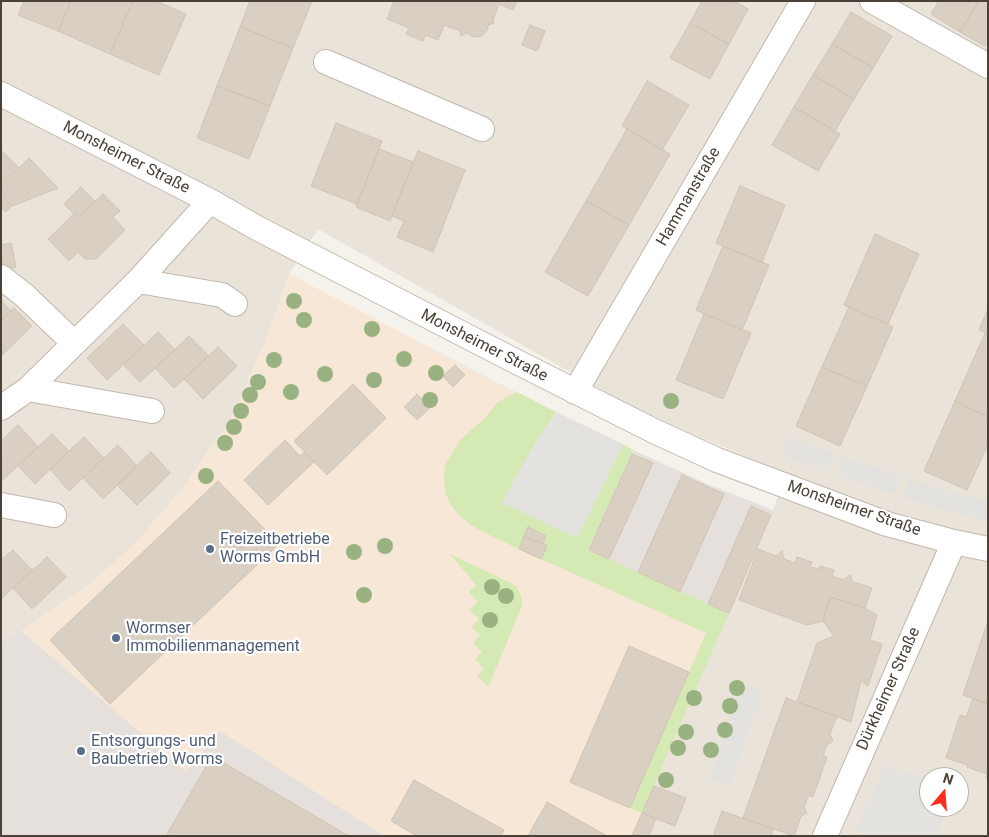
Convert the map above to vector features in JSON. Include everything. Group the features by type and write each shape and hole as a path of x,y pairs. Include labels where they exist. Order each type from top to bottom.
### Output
{"street":[{"name":"Hammanstraße","path":"575,392 803,1"},
{"path":"872,1 988,66"},
{"path":"326,62 482,129"},
{"name":"Monsheimer Straße","path":"1,94 210,201 257,228 656,432 725,463 887,524 988,549"},
{"path":"1,408 28,388 138,281 210,201"},
{"path":"1,277 24,295 74,344"},
{"path":"138,281 222,296 235,304"},
{"path":"28,388 152,411"},
{"path":"1,505 54,515"},
{"name":"Dürkheimer Straße","path":"825,836 954,542"}],"shaded area":[{"path":"1,1 988,1 988,836 632,836 771,515 786,473 692,434 621,401 318,229 289,274 265,343 230,420 181,490 140,538 93,582 21,631 1,641"},
{"path":"289,274 498,383 633,450 583,561 724,623 632,836 1,836 1,641 21,631 93,582 140,538 181,490 230,420 265,343"},
{"path":"556,412 623,444 577,538 502,503 537,440"},
{"path":"789,437 834,454 827,472 783,455"},
{"path":"633,450 710,485 773,510 729,613 587,550"},
{"path":"844,458 902,476 894,494 837,475"},
{"path":"909,480 988,501 988,522 902,497"},
{"name":"Entsorgungs- und Baubetrieb Worms","path":"21,631 186,772 220,731 384,836 1,836 1,641"},
{"path":"742,684 763,691 731,785 711,778"},
{"path":"883,765 919,776 919,817 943,817 937,836 870,836 857,831 864,809 876,787"}],"green space":[{"path":"517,392 556,412 537,440 577,538 623,444 633,450 588,550 729,613 642,813 630,808 706,633 541,559 547,547 543,544 546,536 528,527 519,549 471,525 451,505 446,494 444,479 445,466 451,455 460,440 486,417 498,402"},
{"path":"450,554 511,583 516,587 522,599 520,611 488,687 477,676 484,669 475,659 482,652 473,643 480,635 472,627 479,619 470,610 478,602 469,592 476,585"}],"building":[{"path":"24,1 71,1 58,31 18,15"},
{"path":"71,1 133,1 110,54 58,31"},
{"path":"133,1 156,1 186,14 159,75 110,54"},
{"path":"250,1 312,1 293,48 240,27"},
{"path":"394,1 517,1 513,10 499,4 493,20 494,23 488,25 488,29 482,36 474,37 466,33 461,36 460,31 444,25 438,40 425,35 423,41 406,34 409,28 387,19"},
{"path":"702,1 734,1 748,9 729,44 690,23"},
{"path":"939,1 979,1 960,32 931,14"},
{"path":"979,1 988,1 988,42 985,46 960,32"},
{"path":"851,12 892,36 873,68 832,44"},
{"path":"690,23 729,44 710,79 670,58"},
{"path":"530,25 545,31 537,51 522,45"},
{"path":"240,27 293,48 270,106 217,86"},
{"path":"832,44 873,68 854,99 813,75"},
{"path":"813,75 854,99 835,131 794,107"},
{"path":"647,81 689,105 662,150 622,126"},
{"path":"217,86 270,106 249,159 197,138"},
{"path":"794,107 840,134 818,171 772,145"},
{"path":"336,123 382,141 357,204 311,186"},
{"path":"627,129 670,154 629,225 586,201"},
{"path":"379,149 413,162 390,221 356,207"},
{"path":"1,150 19,168 1,186"},
{"path":"418,151 465,170 433,252 397,237 404,221 392,216"},
{"path":"29,158 58,188 12,206 1,195 1,186"},
{"path":"740,186 785,205 762,262 716,243"},
{"path":"81,187 95,201 79,217 64,204"},
{"path":"103,194 120,211 113,217 125,230 96,259 85,259 78,252 69,261 48,239 75,213 79,217"},
{"path":"1,195 12,206 6,212 1,208"},
{"path":"586,201 629,225 588,296 545,272"},
{"path":"875,234 919,254 888,324 844,305"},
{"path":"11,243 16,267 4,270 1,258 1,245"},
{"path":"723,246 769,265 742,330 696,310"},
{"path":"1,300 11,311 1,320"},
{"path":"849,307 893,327 867,386 822,367"},
{"path":"14,308 32,326 1,356 1,320"},
{"path":"988,309 988,334 979,330"},
{"path":"704,314 751,333 723,399 676,380"},
{"path":"123,324 144,345 107,380 87,358"},
{"path":"158,332 175,350 140,382 124,365"},
{"path":"985,333 988,334 988,417 955,401"},
{"path":"189,336 209,356 174,388 155,368"},
{"path":"218,347 237,366 203,399 184,379"},
{"path":"455,365 465,375 453,387 443,376"},
{"path":"822,367 867,386 840,446 796,426"},
{"path":"353,384 386,418 327,475 294,441"},
{"path":"417,394 430,408 417,420 404,407"},
{"path":"955,401 988,417 988,444 967,490 924,471"},
{"path":"18,425 38,447 2,481 1,441"},
{"path":"52,434 69,451 35,484 18,466"},
{"path":"84,437 104,458 69,491 50,469"},
{"path":"285,440 300,456 304,452 314,462 268,505 244,480"},
{"path":"118,445 137,466 103,499 83,478"},
{"path":"151,452 170,473 137,505 117,485"},
{"path":"632,454 653,463 609,559 589,550"},
{"path":"682,475 724,494 680,592 638,572"},
{"path":"218,481 279,544 110,704 50,640"},
{"path":"751,506 771,515 729,613 708,604"},
{"path":"528,527 546,536 543,544 524,536"},
{"path":"524,536 547,546 541,559 519,549"},
{"path":"758,549 776,556 782,551 784,559 795,563 797,557 812,562 810,567 819,569 820,566 834,570 832,576 844,580 850,575 853,582 872,588 865,608 830,597 823,621 807,625 739,600"},
{"path":"13,550 32,570 1,599 1,560"},
{"path":"47,557 66,577 32,609 13,588"},
{"path":"830,597 865,608 877,615 870,640 882,644 868,686 861,681 851,722 797,702 817,643 834,636 823,621"},
{"path":"988,621 988,704 963,695"},
{"path":"629,646 689,672 630,808 570,782"},
{"path":"786,698 837,716 830,734 833,741 827,745 823,755 827,757 813,797 809,795 804,807 807,813 801,816 794,836 743,818"},
{"path":"973,698 988,704 988,778 986,778 987,774 946,758 960,715 966,717"},
{"path":"212,756 349,836 166,836"},
{"path":"414,780 504,830 501,836 417,836 391,821"},
{"path":"654,786 686,798 675,826 642,813"},
{"path":"547,802 607,836 528,836"},
{"path":"722,811 773,829 771,836 713,836"},
{"path":"642,813 656,818 649,836 632,836"}],"place":[{"name":"Freizeitbetriebe Worms GmbH","path":"210,549"},
{"name":"Wormser Immobilienmanagement","path":"116,638"},
{"name":"Entsorgungs- und Baubetrieb Worms","path":"81,751"}]}
